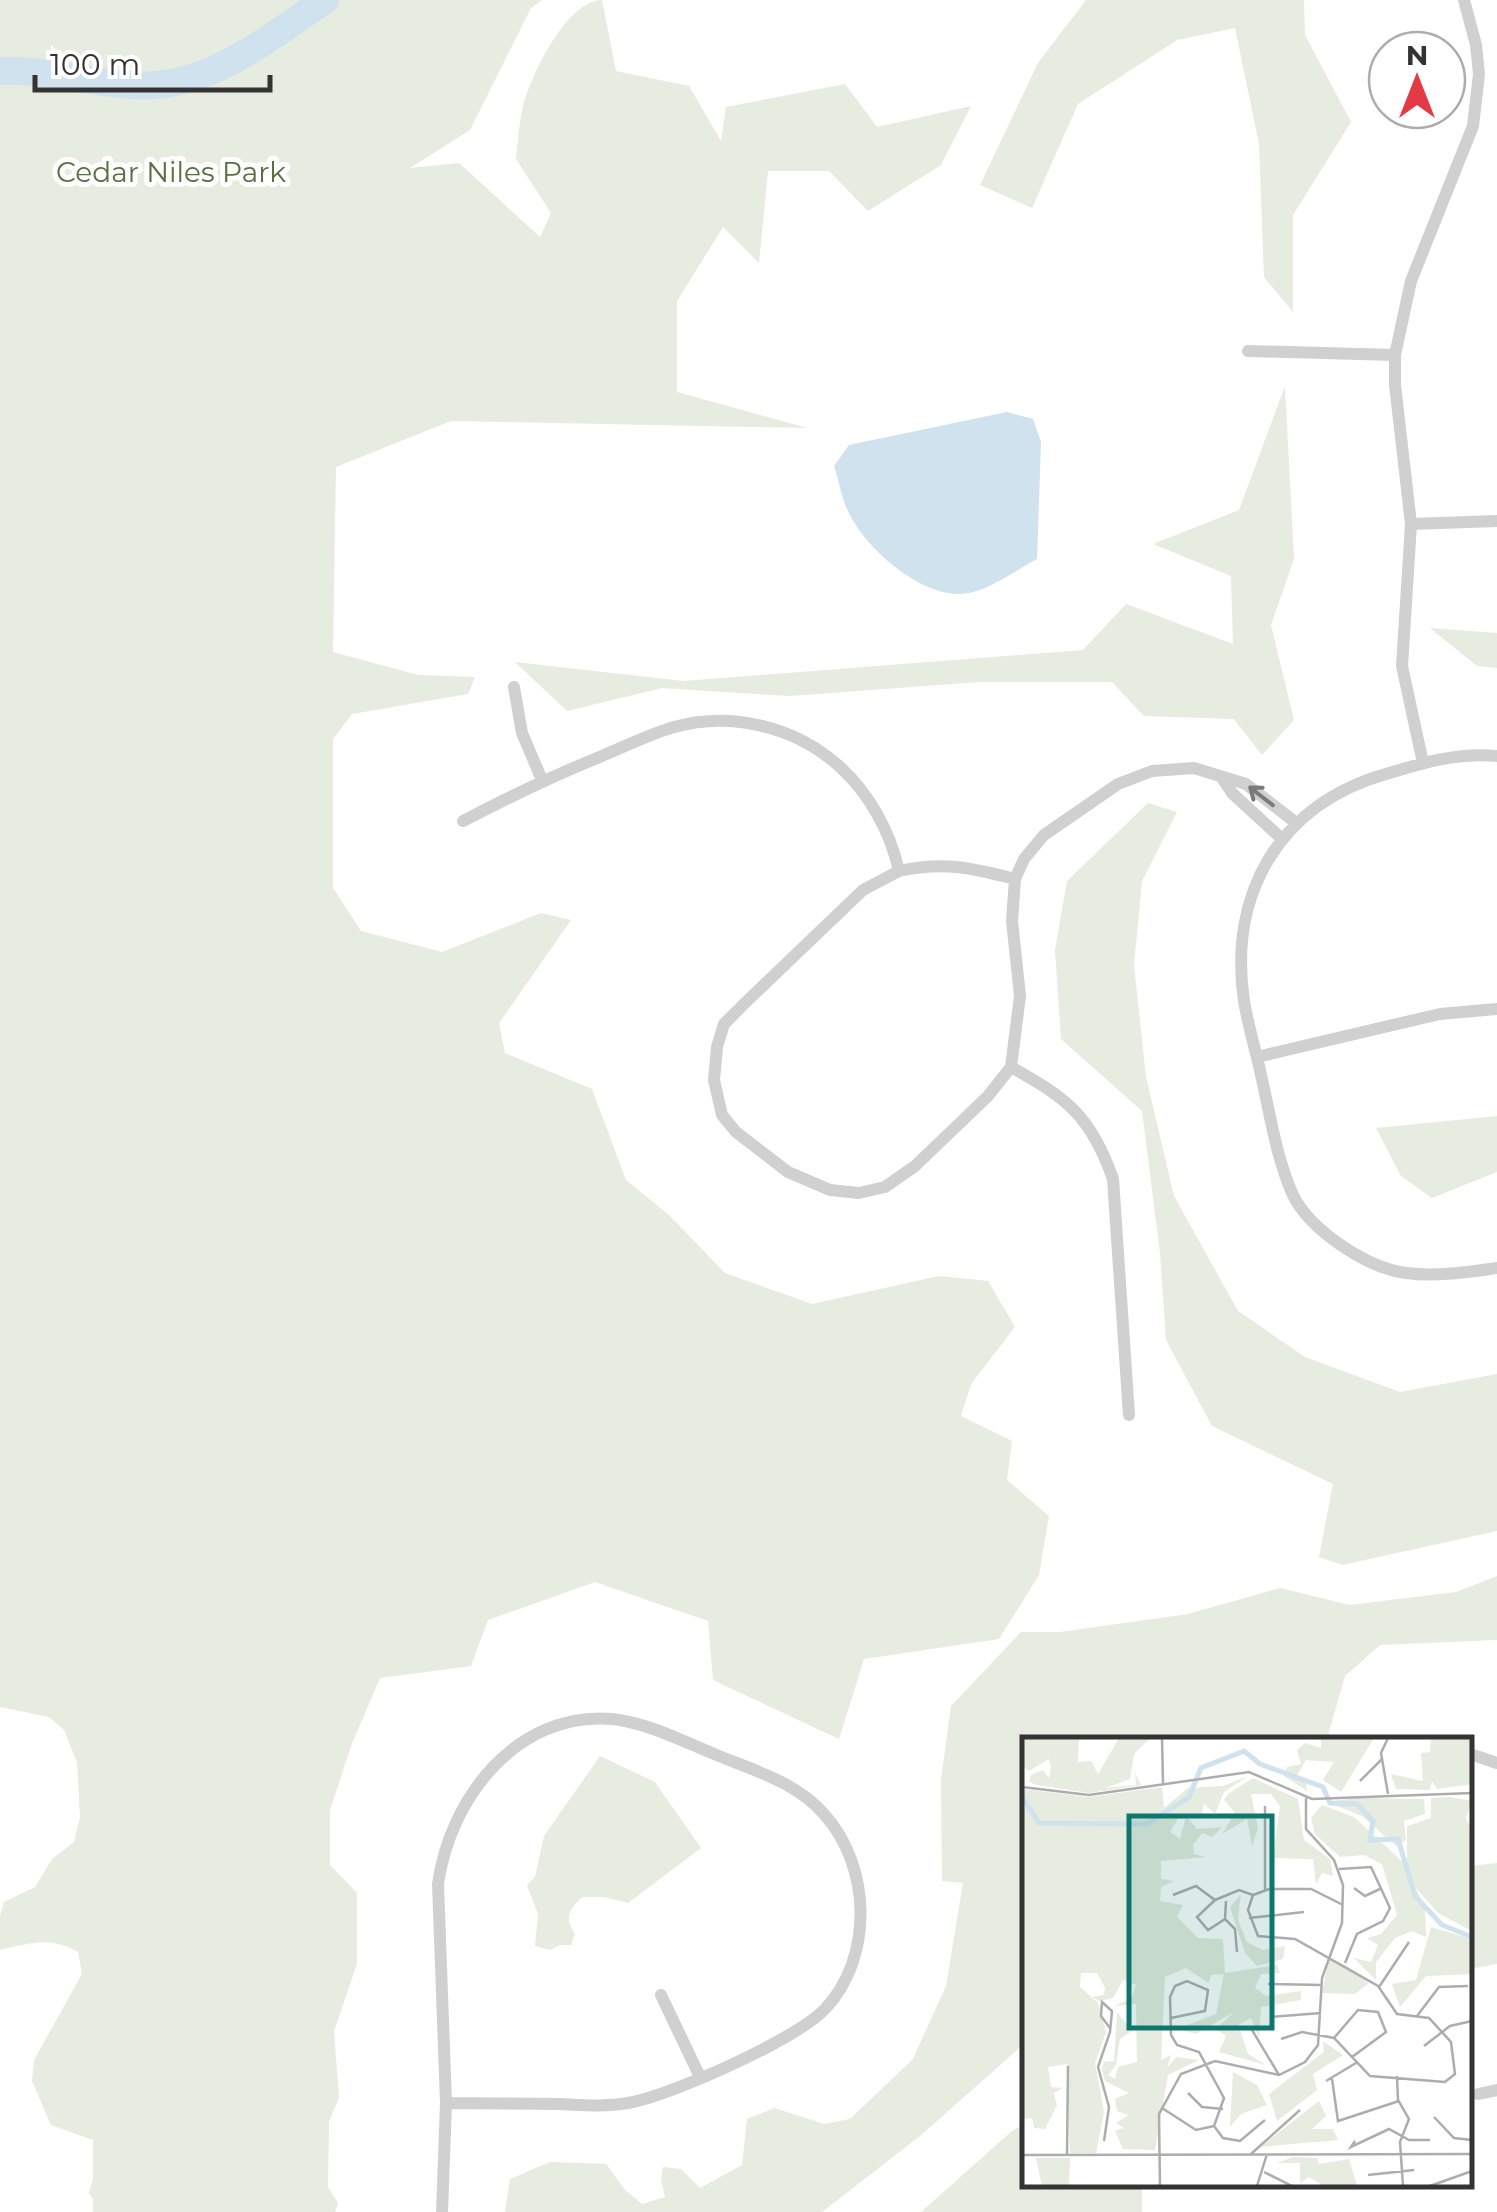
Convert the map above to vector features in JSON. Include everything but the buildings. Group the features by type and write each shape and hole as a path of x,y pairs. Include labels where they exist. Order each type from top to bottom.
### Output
{"street":[{"path":"1423,763 1402,666 1411,524 1395,356 1411,281 1472,126 1479,74 1464,0"},
{"path":"1248,351 1395,356"},
{"path":"1411,524 1497,521"},
{"path":"514,686 522,734 542,780"},
{"path":"463,821 542,780 674,727 724,722 783,730 818,748 860,785 894,849 900,871"},
{"path":"1497,756 1468,755 1423,763 1358,782 1333,794 1295,822 1282,839 1254,890 1242,942 1244,1002 1281,1160 1294,1196 1317,1226 1353,1254 1403,1273 1451,1275 1497,1268"},
{"path":"1015,879 966,867 932,864 900,871 863,890 724,1024 714,1080 722,1115 736,1132 788,1172 830,1190 859,1193 884,1187 915,1166 988,1096 1012,1067 1020,996 1012,921 1015,879 1024,859 1044,836 1118,784 1152,771 1194,768 1246,784 1295,822"},
{"path":"1222,778 1232,793 1282,839"},
{"path":"1257,1057 1440,1014 1497,1009"},
{"path":"1012,1067 1058,1093 1078,1114 1100,1144 1113,1178 1129,1415"},
{"path":"442,2212 446,2103 437,1904 440,1866 475,1790 502,1756 542,1730 588,1719 632,1722 779,1780 807,1797 825,1815 849,1854 861,1901 855,1956 826,2008 776,2043 661,2094 628,2103 446,2103"},
{"path":"1472,1755 1497,1764"},
{"path":"661,1995 700,2077"},
{"path":"1478,2094 1497,2090"}],"green space":[{"name":"Cedar Niles Park","path":"0,0 542,0 531,8 470,130 410,168 459,163 540,237 551,213 516,159 522,110 553,41 576,12 589,3 602,0 616,71 689,86 721,141 726,107 845,84 877,127 971,106 941,165 868,211 829,171 768,171 759,263 723,227 677,301 677,392 807,428 451,421 336,467 333,652 418,675 475,677 468,694 352,714 333,739 333,888 361,931 442,952 541,913 571,920 499,1023 505,1053 592,1089 626,1180 669,1215 725,1273 812,1304 939,1276 988,1281 1015,1327 971,1384 961,1416 1012,1441 1007,1480 1049,1516 1039,1575 999,1639 864,1659 839,1739 713,1680 708,1621 595,1582 488,1620 471,1666 380,1678 351,1746 330,1810 330,1865 357,1893 357,1964 334,2031 339,2097 329,2122 328,2187 338,2203 335,2212 93,2212 89,2193 93,2140 51,2125 32,2081 34,2060 82,1974 78,1952 49,1942 0,1950 4,1902 35,1887 52,1859 74,1842 80,1817 77,1762 64,1730 49,1717 0,1707"},
{"path":"1086,0 1304,0 1305,35 1351,122 1293,215 1293,312 1264,277 1259,144 1235,28 1177,40 1078,104 1032,208 980,185 1038,63"},
{"path":"1285,386 1294,559 1271,625 1294,720 1262,755 1234,719 1144,716 1112,682 979,682 790,696 662,688 567,711 515,662 683,681 1083,650 1126,604 1233,644 1231,576 1153,544 1239,510"},
{"path":"1430,628 1497,633 1497,668 1477,666"},
{"path":"1148,803 1177,812 1142,881 1134,965 1146,1077 1174,1196 1238,1311 1305,1357 1400,1392 1497,1374 1497,1531 1342,1565 1319,1557 1333,1484 1212,1426 1166,1340 1160,1253 1142,1111 1061,1039 1055,950 1067,881"},
{"path":"1497,1116 1497,1172 1432,1198 1401,1176 1376,1128"},
{"path":"1497,1576 1497,1640 1380,1645 1345,1676 1328,1737 1022,1737 1022,2046 920,2136 822,2212 505,2212 510,2179 550,2162 606,2164 625,2190 642,2204 665,2197 663,2167 681,2169 700,2188 742,2165 747,2119 775,2108 824,2124 850,2119 913,2059 946,1986 963,1883 942,1881 941,1780 951,1706 1021,1632 1060,1632 1188,1614 1280,1588 1350,1605 1456,1592"},
{"path":"600,1756 655,1782 701,1848 628,1903 582,1897 570,1914 575,1934 571,1945 550,1950 535,1946 538,1914 527,1885 535,1877 544,1836"},
{"path":"1497,1863 1497,1964 1472,1969 1472,1866"},
{"path":"1022,2125 1022,2187 1142,2187 1142,2212 921,2212"}],"water":[{"path":"1007,412 1033,419 1041,442 1037,559 988,587 967,593 941,592 925,586 894,566 866,539 846,506 834,466 849,445"}],"waterway":[{"path":"0,71 131,85 184,80 234,60 325,0"}]}
